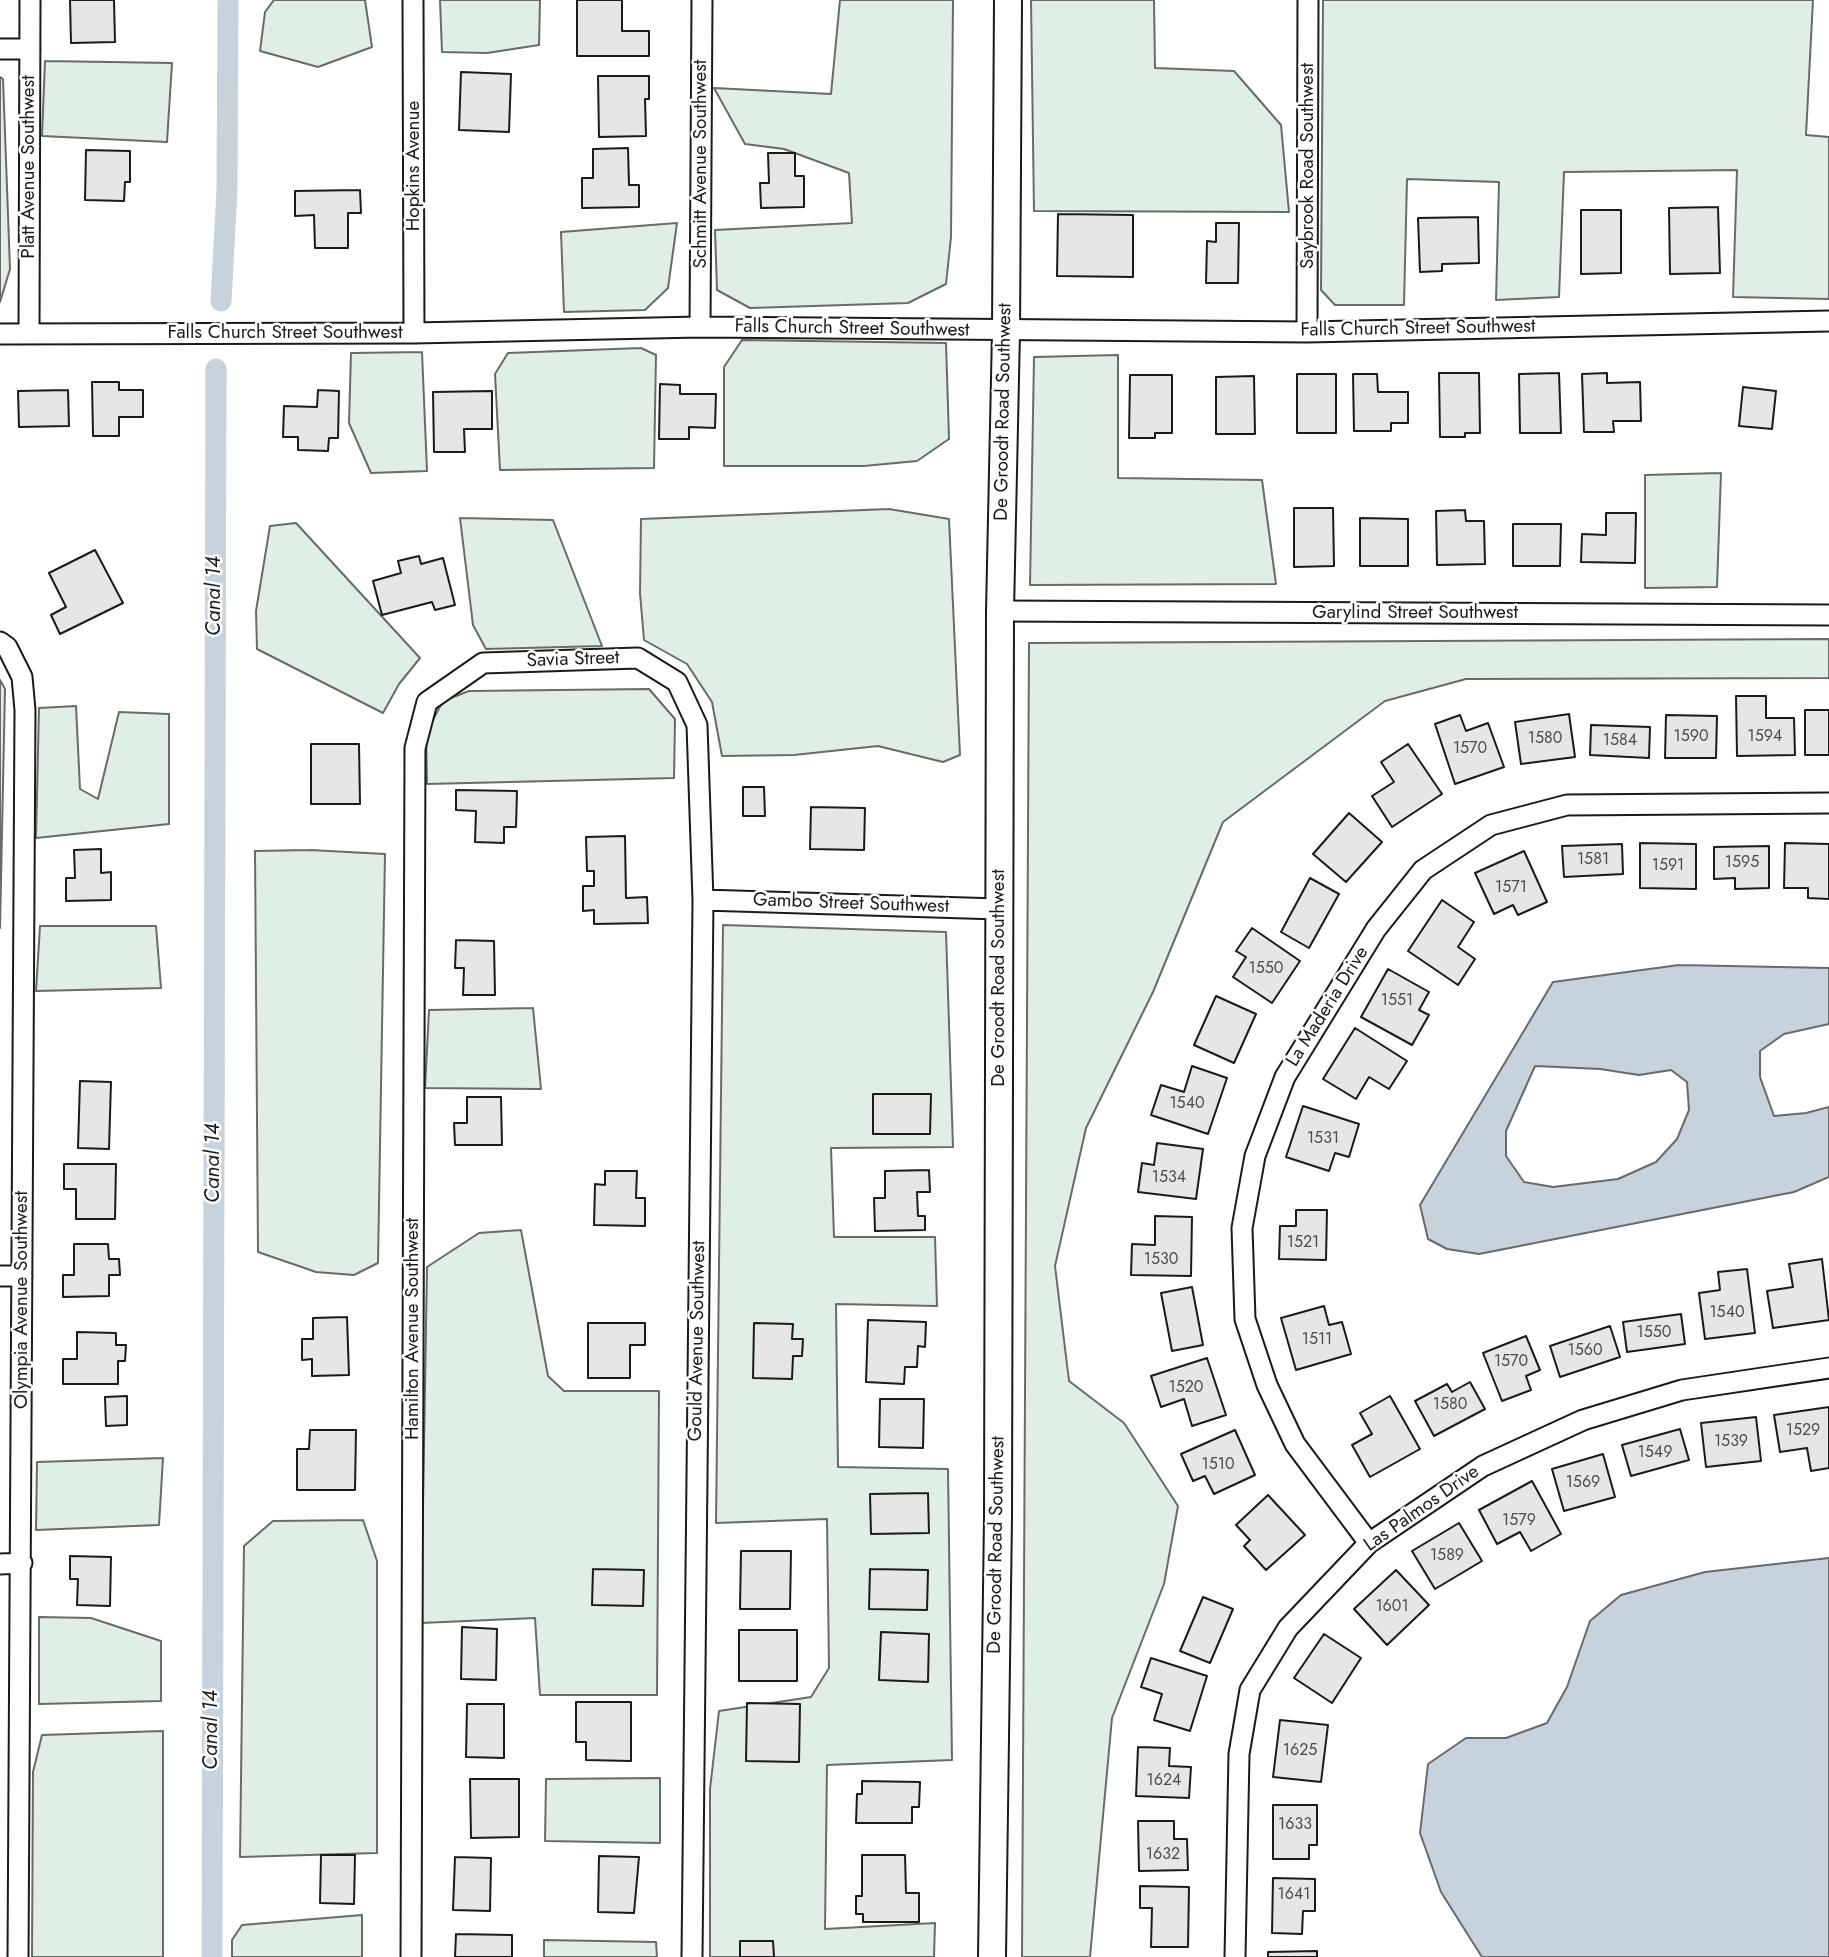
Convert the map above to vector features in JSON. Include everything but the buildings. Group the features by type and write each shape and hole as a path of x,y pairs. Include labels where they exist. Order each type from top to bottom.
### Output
{"street":[{"name":"Platt Avenue Southwest","path":"29,334 30,0"},
{"name":"Hopkins Avenue","path":"413,0 414,332"},
{"name":"Schmitt Avenue Southwest","path":"700,327 702,0"},
{"name":"De Groodt Road Southwest","path":"992,1957 998,1476 1000,611 1006,331 1008,0"},
{"name":"Saybrook Road Southwest","path":"1307,331 1308,0"},
{"path":"0,50 30,50"},
{"name":"Falls Church Street Southwest","path":"0,334 414,332 700,327 1307,331 1829,321"},
{"name":"Garylind Street Southwest","path":"1000,611 1829,615"},
{"name":"Olympia Avenue Southwest","path":"4,644 22,677 25,710 22,1563 9,1897 18,1957"},
{"name":"Savia Street","path":"427,702 483,663 638,658 677,682 697,725"},
{"name":"Hamilton Avenue Southwest","path":"411,1957 415,748 427,702"},
{"name":"Gould Avenue Southwest","path":"692,1957 703,900 697,725"},
{"name":"La Maderia Drive","path":"1369,1543 1295,1444 1267,1385 1245,1320 1242,1228 1255,1156 1285,1077 1376,929 1423,870 1491,825 1567,805 1829,803"},
{"name":"Gambo Street Southwest","path":"703,900 999,909"},
{"path":"0,1276 22,1276"},
{"name":"Las Palmos Drive","path":"1235,1957 1239,1754 1250,1690 1288,1628 1369,1543 1483,1465 1583,1420 1682,1390 1829,1368"},
{"path":"0,1564 22,1563"}],"green space":[{"path":"274,0 365,0 372,47 318,67 260,51 265,12"},
{"path":"440,0 540,0 539,45 487,53 442,52"},
{"path":"840,0 953,0 951,237 946,284 908,303 750,308 717,290 715,230 852,223 849,173 784,149 745,144 714,88 831,94"},
{"path":"1031,0 1154,0 1155,68 1234,71 1281,125 1289,212 1034,211"},
{"path":"1323,0 1813,0 1806,135 1829,137 1829,299 1733,297 1737,170 1564,172 1559,297 1496,300 1499,182 1407,179 1404,305 1335,305 1321,290"},
{"path":"45,61 172,63 167,142 42,136"},
{"path":"0,77 3,79 10,269 0,302"},
{"path":"677,223 668,288 645,310 564,312 561,232"},
{"path":"742,340 946,343 949,439 917,461 864,466 724,466 724,367"},
{"path":"641,348 656,355 654,468 500,470 495,374 508,353"},
{"path":"422,352 427,471 371,473 349,423 351,353"},
{"path":"1118,355 1118,478 1262,480 1276,584 1030,585 1034,357"},
{"path":"1721,473 1717,587 1645,588 1645,475"},
{"path":"889,509 949,519 960,755 943,762 878,746 794,755 722,756 712,702 687,664 644,640 640,593 641,519"},
{"path":"460,518 553,520 602,646 486,649 473,625"},
{"path":"296,523 420,658 399,684 383,713 257,649 256,611 270,526"},
{"path":"1829,639 1829,678 1466,679 1385,701 1223,822 1153,992 1086,1128 1055,1266 1069,1381 1124,1423 1178,1506 1164,1584 1112,1718 1090,1957 1022,1957 1029,643"},
{"path":"0,680 5,689 0,928"},
{"path":"649,689 675,719 674,778 427,784 426,733 443,701 469,691"},
{"path":"76,706 80,789 98,799 119,712 169,714 169,824 36,838 39,708"},
{"path":"310,850 385,854 378,1263 354,1275 316,1272 258,1252 255,851"},
{"path":"723,925 946,932 953,1147 831,1148 834,1237 935,1237 937,1306 836,1304 838,1467 948,1469 952,1760 827,1765 825,1929 935,1923 934,1957 710,1957 710,1789 719,1711 811,1697 829,1668 827,1519 716,1523"},
{"path":"40,926 156,926 161,988 36,991"},
{"path":"533,1008 541,1089 425,1088 429,1010"},
{"path":"521,1230 548,1376 564,1391 659,1391 657,1695 540,1695 535,1618 421,1623 427,1267 479,1233"},
{"path":"163,1458 159,1525 36,1530 37,1462"},
{"path":"363,1520 377,1561 377,1853 240,1857 244,1546 273,1521"},
{"path":"39,1617 91,1618 161,1641 161,1701 39,1704"},
{"path":"163,1731 163,1957 32,1957 33,1772 42,1735"},
{"path":"660,1778 660,1843 545,1841 546,1779"},
{"path":"362,1915 362,1957 232,1957 232,1940 242,1925"},
{"path":"544,1940 656,1942 657,1957 544,1957"}],"shaded area":[{"path":"1679,965 1829,968 1829,1024 1784,1034 1760,1051 1760,1077 1774,1116 1806,1113 1829,1107 1829,1177 1794,1192 1479,1254 1447,1249 1428,1239 1420,1205 1553,982","holes":["1535,1066 1600,1069 1639,1075 1671,1070 1687,1082 1689,1110 1677,1139 1656,1162 1618,1179 1553,1187 1524,1182 1506,1156 1506,1131"]},
{"path":"1829,1558 1829,1957 1482,1957 1441,1892 1420,1833 1428,1764 1466,1738 1506,1738 1547,1723 1567,1687 1590,1621 1621,1595 1705,1572"}],"waterway":[{"name":"Canal 14","path":"221,301 227,190 228,0"},
{"name":"Canal 14","path":"212,1957 216,369"}]}
